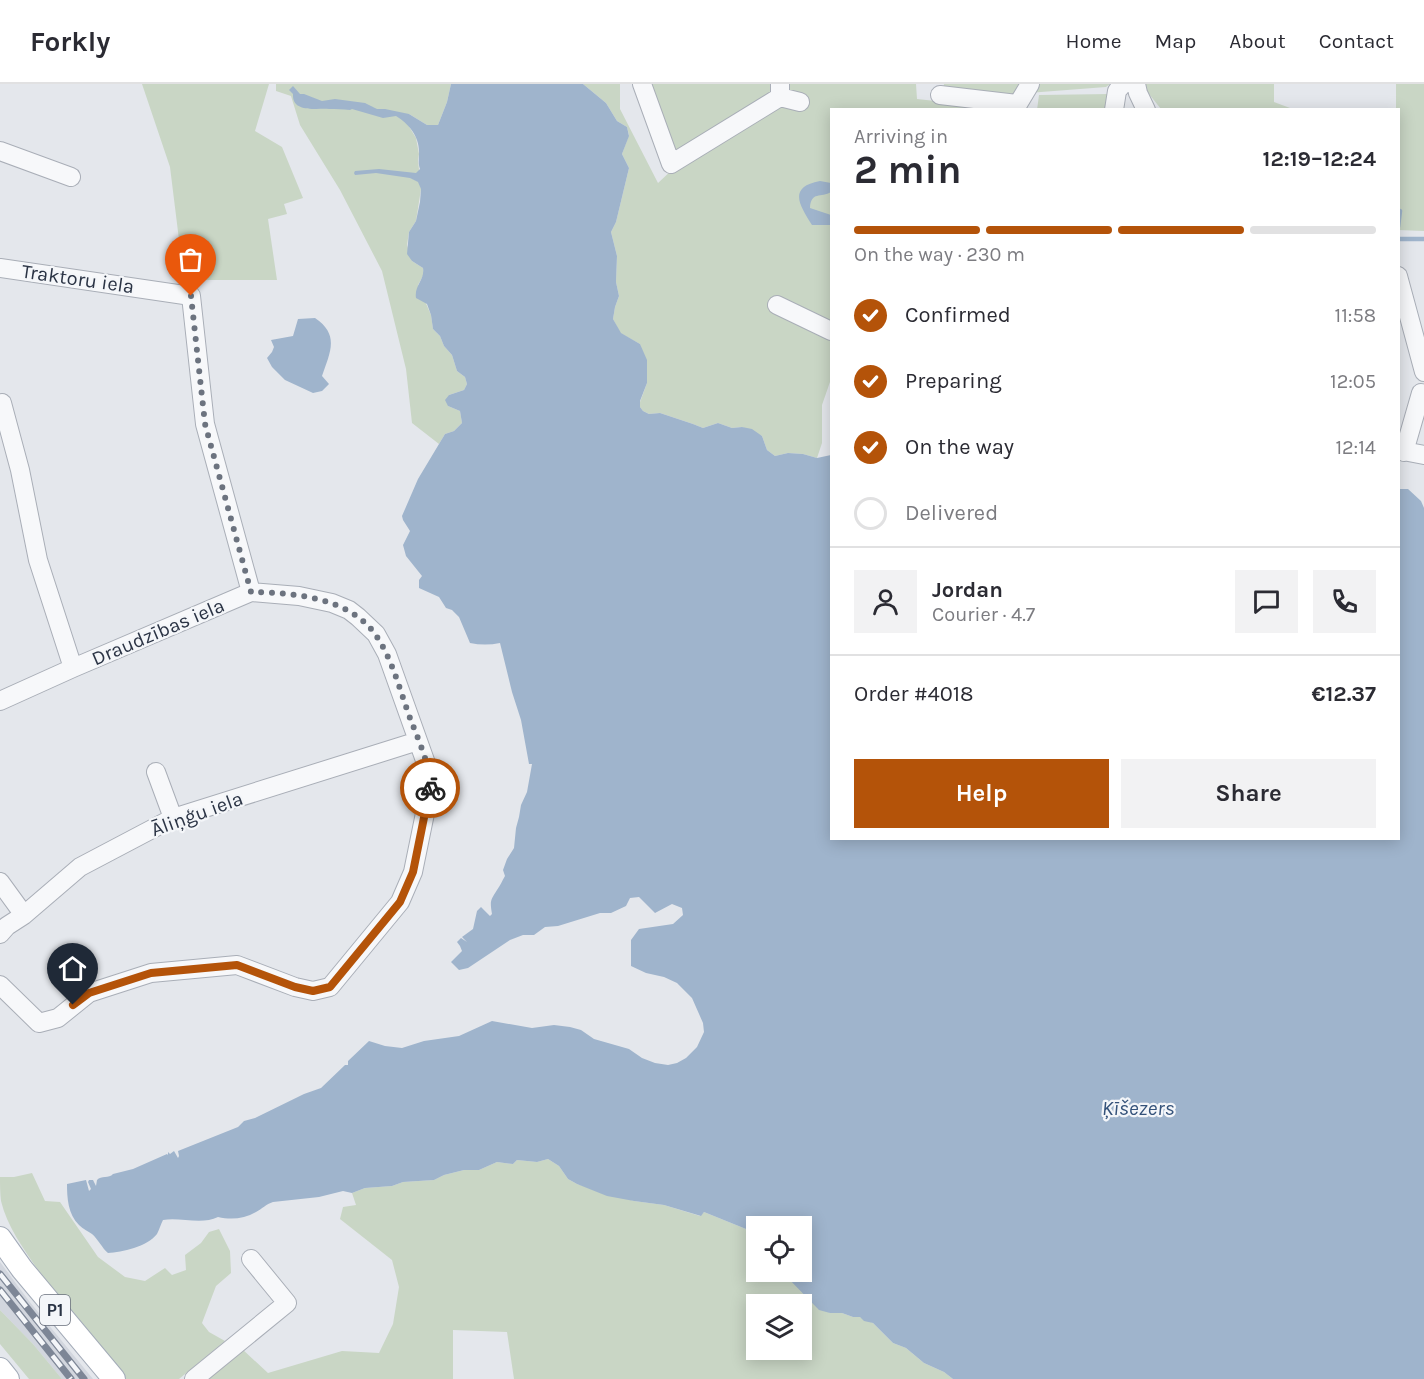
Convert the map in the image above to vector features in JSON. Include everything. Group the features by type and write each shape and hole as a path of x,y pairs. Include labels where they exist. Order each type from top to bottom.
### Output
{"main road":[{"name":"P1","path":"0,1238 22,1269 114,1379"},
{"path":"0,1369 8,1379"}],"street":[{"path":"642,84 671,164 780,90 800,102"},
{"path":"940,95 1019,106 1030,84"},
{"path":"1114,108 1117,91 1123,84"},
{"path":"1136,84 1145,108"},
{"path":"0,151 71,177"},
{"name":"Traktoru iela","path":"0,268 191,296 205,424 251,592"},
{"path":"777,305 830,331"},
{"path":"1401,310 1424,373 1416,408 1401,451 1424,455"},
{"name":"Draudzības iela","path":"2,403 20,470 38,560 73,668"},
{"name":"Draudzības iela","path":"0,701 251,592 299,596 332,603 349,610 376,634 387,654 427,766 431,784 413,872 400,902 330,987 313,991 295,987 237,965 151,973 89,993 58,1018 39,1023 0,985"},
{"name":"Āliņģu iela","path":"0,934 80,867 173,818 418,741"},
{"path":"156,772 173,818"},
{"path":"0,882 24,915"},
{"path":"194,1379 287,1303 251,1259"}],"shaded area":[{"path":"0,1262 93,1379 62,1379 33,1344 0,1310"}],"green space":[{"path":"142,84 269,84 255,131 282,147 303,198 284,204 287,214 268,219 277,280 184,280 170,167"},
{"path":"276,84 451,84 438,125 427,125 409,114 407,123 416,138 421,189 416,221 409,232 407,245 412,261 423,268 424,274 418,285 431,315 433,329 452,355 457,371 465,377 467,384 464,390 449,395 448,406 460,411 462,423 454,431 445,434 439,444 412,423 406,369 382,271 340,190 300,125 291,96 276,91"},
{"path":"583,84 620,84 620,109 658,183 673,169 785,90 785,84 916,84 917,99 999,108 830,108 830,382 822,405 822,443 817,458 788,453 775,456 767,450 762,436 742,427 732,428 718,423 703,428 660,413 649,414 640,407 647,383 640,344 620,333 613,319 619,296 616,282 617,256 611,232 616,222 629,168 622,154 629,135 627,127 617,121 606,103"},
{"path":"649,84 775,84 775,95 677,158"},
{"path":"944,84 1026,84 1017,100 942,93"},
{"path":"1035,84 1110,84 1106,87 1028,93"},
{"path":"1141,84 1274,84 1274,102 1290,108 1160,108"},
{"path":"1396,84 1424,84 1424,231 1400,230 1400,108 1396,108"},
{"path":"1109,94 1107,108 1037,108 1039,95"},
{"path":"548,1159 559,1166 568,1179 577,1184 634,1201 664,1205 700,1216 704,1212 746,1229 746,1282 792,1282 807,1294 746,1294 746,1360 812,1360 812,1298 830,1313 860,1317 873,1323 893,1343 906,1348 924,1363 953,1379 514,1379 507,1332 453,1330 453,1379 205,1379 241,1348 268,1373 342,1351 379,1353 393,1324 399,1287 392,1260 340,1219 343,1207 356,1205 352,1193 365,1188 434,1180 464,1170 479,1170 497,1162 513,1164 517,1160 537,1162"},
{"path":"32,1173 45,1201 60,1202 98,1257 125,1277 145,1281 165,1268 172,1275 186,1270 185,1255 201,1243 209,1232 219,1229 230,1251 231,1273 216,1286 202,1323 209,1332 225,1341 179,1379 126,1379 80,1326 48,1284 11,1228 1,1201 0,1177"},
{"path":"0,1310 33,1344 62,1379 29,1379 0,1344"}],"water":[{"name":"Ķīšezers","path":"451,84 583,84 606,103 617,121 627,127 629,136 622,154 629,168 616,222 611,232 617,256 616,282 619,296 613,319 621,333 640,344 647,360 647,383 640,407 649,414 660,413 703,428 718,423 732,428 752,429 762,436 767,450 775,456 788,453 817,458 830,455 830,840 1400,840 1400,489 1408,489 1421,501 1424,508 1424,1379 953,1379 924,1363 906,1348 893,1343 873,1323 864,1321 860,1317 819,1310 812,1303 812,1294 803,1294 792,1282 812,1282 812,1216 746,1216 746,1229 704,1212 701,1216 664,1205 607,1196 568,1179 559,1166 548,1159 537,1162 517,1160 513,1164 497,1162 479,1170 464,1170 434,1180 403,1182 392,1186 365,1188 352,1193 343,1191 319,1197 273,1202 247,1216 237,1218 218,1217 198,1221 163,1220 153,1239 134,1248 108,1253 94,1236 75,1221 69,1206 67,1184 86,1180 89,1191 91,1189 89,1180 93,1180 96,1186 97,1180 103,1177 133,1169 168,1155 168,1152 170,1154 174,1151 178,1158 178,1151 238,1127 244,1121 321,1088 345,1065 348,1065 348,1061 369,1041 402,1048 424,1041 459,1036 492,1021 532,1028 554,1025 581,1030 594,1039 629,1049 655,1063 668,1065 686,1058 697,1047 704,1032 703,1023 692,998 677,983 631,966 631,940 639,929 673,924 683,915 682,908 672,904 655,913 639,897 630,898 626,906 611,913 600,913 558,926 545,927 534,935 523,935 510,940 468,968 459,970 451,962 462,951 457,942 461,938 467,942 462,937 473,929 477,911 481,907 490,916 492,914 492,899 505,876 503,870 514,848 516,828 521,805 527,792 532,764 529,764 521,720 500,643 470,643 459,617 446,608 439,597 419,588 419,580 422,576 406,556 403,545 410,531 402,516 418,479 445,434 454,431 462,423 460,411 448,406 445,400 449,395 464,390 467,384 465,377 457,371 452,355 433,329 427,304 416,298 423,268 412,261 407,254 409,232 416,221 420,202 421,189 418,182 410,178 376,173 355,175 354,173 355,171 379,169 416,173 420,169 419,148 413,132 396,116 383,118 352,109 301,107 296,104 289,90 293,86 300,94 322,101 335,99 365,103 377,109 409,114 427,125 438,125"},
{"path":"820,181 830,183 830,192 814,197 810,208 830,215 830,225 812,225 804,211 799,198 800,193 810,184"},
{"path":"315,318 328,331 331,344 322,376 329,384 322,391 313,393 285,380 272,367 267,358 274,347 271,340 293,336 298,319"}],"waterway":[{"path":"1400,239 1424,239"}],"railway":[{"path":"0,1274 84,1379"},
{"path":"0,1290 71,1379"}],"way so far":[{"path":"191,296 205,424 251,592 299,596 332,603 349,610 376,634 387,654 427,766 430,788"}],"route":[{"path":"73,1005 89,993 151,973 237,965 295,987 313,991 330,987 400,902 413,872 430,788"}]}
